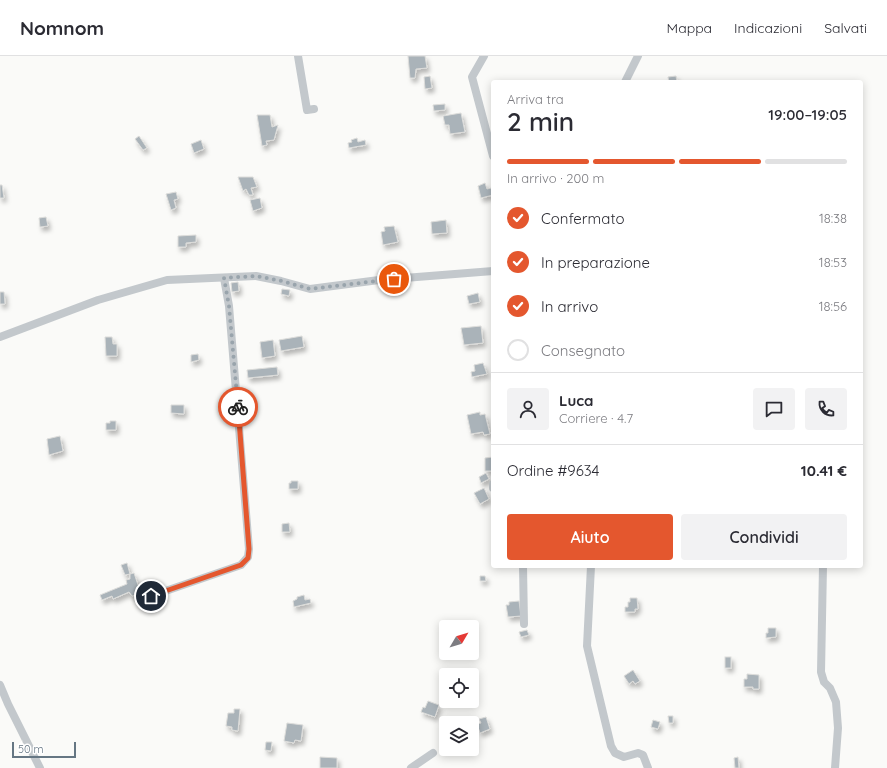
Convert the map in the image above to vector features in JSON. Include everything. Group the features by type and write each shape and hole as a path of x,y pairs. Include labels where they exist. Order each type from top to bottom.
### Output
{"street":[{"path":"298,56 307,110 314,108"},
{"path":"484,56 472,77 491,148"},
{"path":"626,80 638,56"},
{"path":"0,337 98,300 167,280 256,276 282,281 310,289 379,280 491,271"},
{"path":"151,596 241,565 248,558 249,549 240,434 229,306 224,278"},
{"path":"523,568 524,624"},
{"path":"591,568 587,646 611,746 616,753 624,757 638,753 643,755 648,768"},
{"path":"823,568 821,672 824,682 830,688 836,702 838,728 835,768"},
{"path":"0,685 40,768"},
{"path":"411,768 433,753"}],"building":[{"path":"408,56 425,56 427,68 416,69 415,78 410,78"},
{"path":"430,76 432,88 425,89 424,77"},
{"path":"676,76 677,80 669,80 668,77"},
{"path":"445,104 445,110 434,111 433,105"},
{"path":"461,113 465,132 450,134 449,125 445,125 443,116"},
{"path":"257,115 270,115 272,127 278,125 274,140 266,141 267,145 262,146"},
{"path":"139,136 147,148 143,150 135,139"},
{"path":"357,138 358,142 365,140 366,145 349,148 348,143"},
{"path":"201,140 204,149 194,153 191,144"},
{"path":"238,177 253,177 257,187 251,188 253,195 249,195 246,189 243,191"},
{"path":"485,183 487,189 491,188 491,196 481,198 478,186"},
{"path":"0,185 2,185 4,198 0,198"},
{"path":"176,192 178,199 174,200 176,208 171,210 166,194"},
{"path":"260,198 262,208 253,211 250,200"},
{"path":"46,217 48,226 40,227 39,218"},
{"path":"446,220 447,233 432,234 431,222"},
{"path":"394,226 398,242 383,245 381,232 385,231 384,227"},
{"path":"196,235 196,242 186,243 186,247 178,247 178,236"},
{"path":"238,282 239,291 232,292 231,283"},
{"path":"282,289 290,290 289,296 281,294"},
{"path":"0,292 4,292 5,304 0,304"},
{"path":"478,293 480,302 469,304 467,296"},
{"path":"481,326 483,343 464,345 461,328"},
{"path":"302,336 304,347 281,351 279,340"},
{"path":"105,337 112,337 113,344 117,344 117,356 106,356"},
{"path":"273,340 275,356 262,358 260,342"},
{"path":"198,354 199,360 191,362 191,355"},
{"path":"483,363 487,374 472,377 471,372 475,371 474,365"},
{"path":"277,367 278,375 248,378 247,370"},
{"path":"171,405 184,405 184,414 171,413"},
{"path":"480,412 480,415 485,414 490,434 484,435 483,432 471,434 467,415"},
{"path":"110,421 116,421 116,430 106,430 106,423 110,423"},
{"path":"60,436 63,451 49,455 47,439"},
{"path":"491,457 491,471 485,471 485,458"},
{"path":"486,473 489,479 481,483 479,477"},
{"path":"291,481 298,481 298,489 289,489 289,483 291,483"},
{"path":"484,488 489,499 480,504 474,493"},
{"path":"289,523 290,532 282,532 282,524"},
{"path":"127,563 130,574 125,575 121,565"},
{"path":"134,573 138,585 142,584 145,592 132,596 129,592 113,599 112,596 102,600 100,595 127,584 126,580 130,579 130,574"},
{"path":"480,576 485,576 486,581 480,581"},
{"path":"304,595 305,600 310,599 311,603 294,607 293,601 297,599 297,597"},
{"path":"630,598 637,598 638,609 635,609 635,612 625,612 625,607 628,607"},
{"path":"519,601 521,616 508,617 506,605 509,605 509,602"},
{"path":"768,628 776,628 776,637 766,638"},
{"path":"527,630 529,635 521,637 519,632"},
{"path":"725,657 731,657 731,668 725,668"},
{"path":"633,670 640,681 635,684 633,681 629,684 624,676"},
{"path":"747,674 759,675 759,689 744,687 744,679 747,679"},
{"path":"428,701 439,705 435,717 421,712 423,707 425,708"},
{"path":"234,709 240,709 238,731 232,730 232,727 226,726 228,713 234,713"},
{"path":"668,716 673,716 673,723 669,723"},
{"path":"486,717 490,729 480,733 479,724 481,723 479,719"},
{"path":"653,720 660,722 658,729 651,727"},
{"path":"287,723 303,725 301,741 295,740 294,743 284,741"},
{"path":"266,742 272,742 271,751 265,750"},
{"path":"320,757 337,758 337,768 320,768"},
{"path":"738,757 739,768 735,768 734,758"}],"way so far":[{"path":"238,407 229,306 224,278 256,276 282,281 310,289 394,279"}],"route":[{"path":"151,596 241,565 248,558 249,549 238,407"}]}
